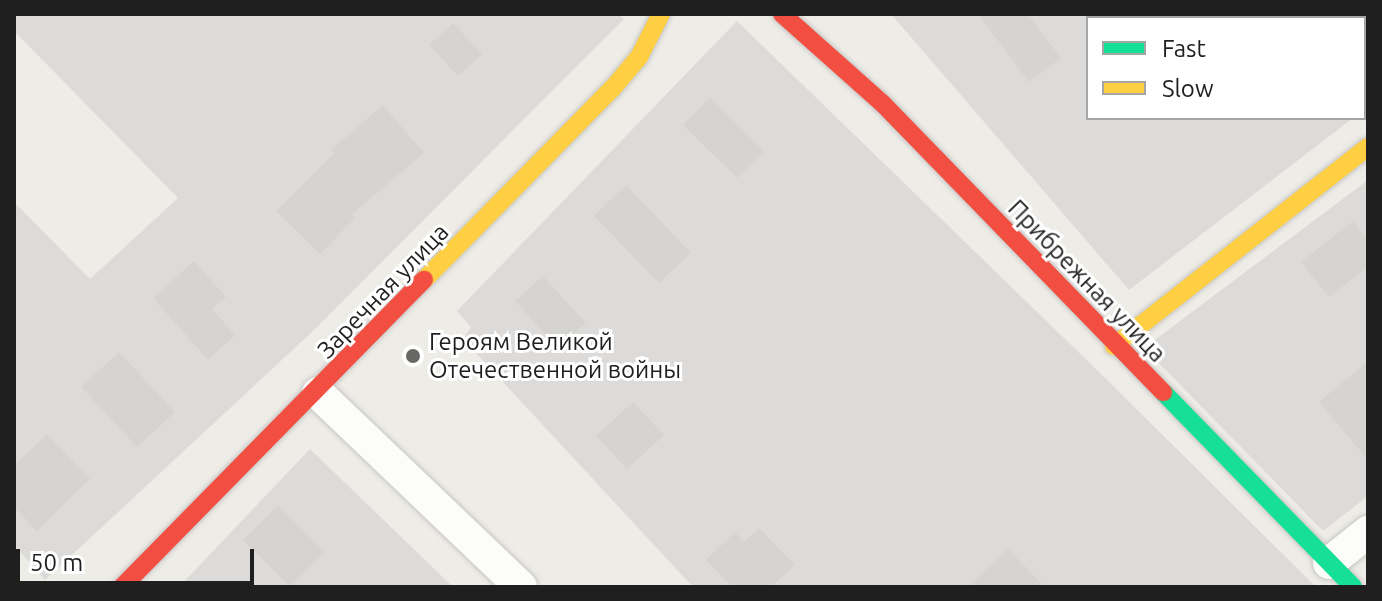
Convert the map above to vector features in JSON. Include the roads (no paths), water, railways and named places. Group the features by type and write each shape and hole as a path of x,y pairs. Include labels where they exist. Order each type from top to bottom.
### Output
{"street":[{"name":"Заречная улица","path":"122,587 318,393 612,89 639,57 661,14"},
{"name":"Прибрежная улица","path":"782,14 883,104 1114,346 1353,587"},
{"path":"1114,346 1368,147"},
{"path":"318,393 521,587"},
{"path":"1329,563 1368,532"}],"place":[{"name":"Героям Великой Отечественной войны","path":"413,356"}]}
